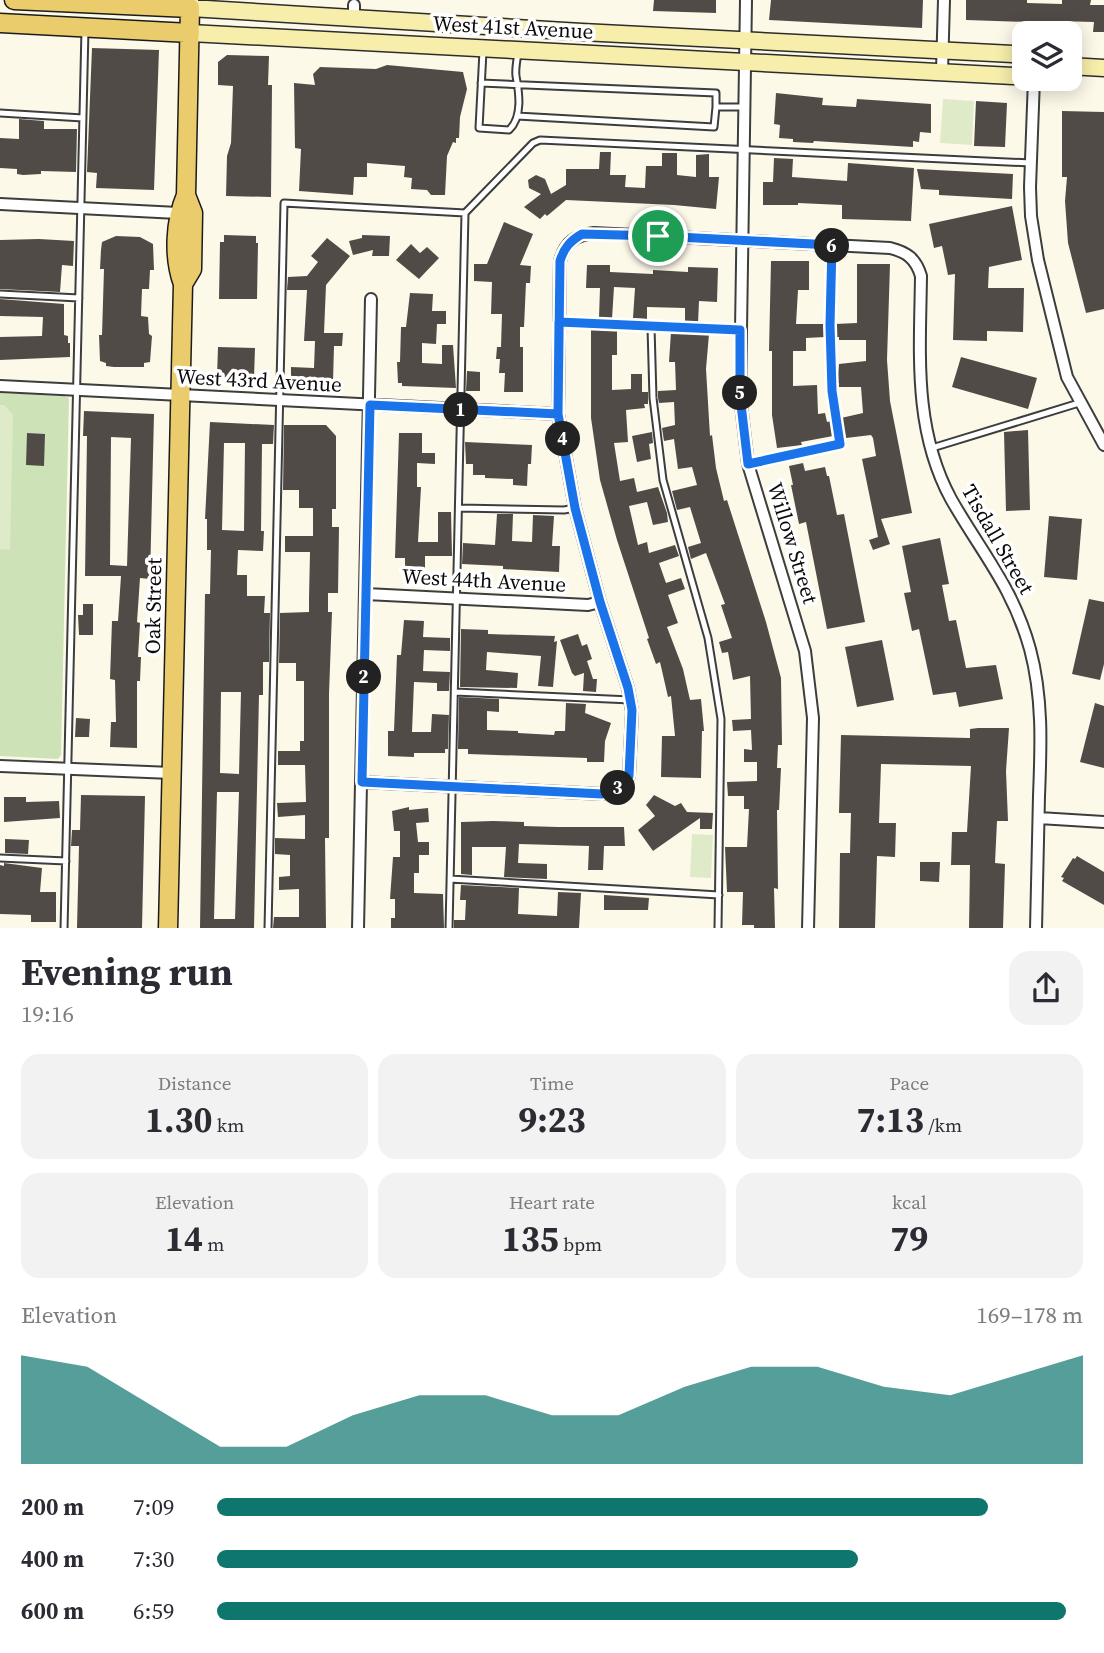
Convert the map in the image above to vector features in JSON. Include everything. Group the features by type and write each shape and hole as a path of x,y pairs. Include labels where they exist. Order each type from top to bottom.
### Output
{"main road":[{"name":"West 41st Avenue","path":"14,0 261,6 582,25 745,40 1012,54"},
{"name":"Oak Street","path":"168,928 183,284 177,269 178,213 186,195 190,4"},
{"path":"353,41 354,12"},
{"name":"West 41st Avenue","path":"0,23 1012,76"},
{"path":"581,53 582,25"},
{"path":"1082,67 1104,68"},
{"name":"Oak Street","path":"183,284 192,269 193,213 186,195"}],"street":[{"name":"Willow Street","path":"746,0 740,396 748,464 805,651 811,688 813,718 808,928"},
{"path":"942,71 944,0"},
{"path":"1034,91 1031,216 1038,260 1067,377 1104,445"},
{"path":"0,204 178,213"},
{"path":"362,782 602,794 614,791 629,776 631,700 600,602 575,508 558,414 560,261 565,247 582,234 594,233 832,245"},
{"name":"Tisdall Street","path":"832,245 890,248 902,251 918,264 921,276 919,384 924,423 951,498 1012,600 1030,650 1040,712 1036,928"},
{"path":"358,928 371,299"},
{"name":"West 43rd Avenue","path":"0,386 558,414"},
{"name":"West 44th Avenue","path":"366,594 588,605 600,602"},
{"path":"0,766 172,774"},
{"path":"1038,818 1104,822"}],"lane":[{"path":"64,928 85,27"},
{"path":"483,48 479,128 509,130 517,116 519,85 516,75 519,50"},
{"path":"481,83 716,93 714,127 517,116"},
{"path":"716,107 744,107"},
{"path":"0,113 83,118"},
{"path":"449,928 465,213 533,143 540,140 1031,163"},
{"path":"268,928 284,203 465,213"},
{"path":"748,464 840,444 832,391 832,245"},
{"path":"0,294 79,298"},
{"path":"559,322 740,330"},
{"path":"651,327 653,398 663,480 708,638 718,691 721,719 718,928"},
{"path":"932,448 1079,403"},
{"path":"460,508 575,508"},
{"path":"454,692 631,700"},
{"path":"0,858 66,862"},
{"path":"450,879 719,895"}],"green space":[{"path":"943,99 974,101 972,145 940,143"},
{"path":"0,393 69,398 61,755 58,759 0,756"},
{"path":"0,405 4,405 13,415 10,550 0,549"},
{"path":"692,834 713,835 711,878 690,877"}],"building":[{"path":"654,0 716,0 716,13 653,11"},
{"path":"771,0 923,0 922,28 769,20"},
{"path":"966,0 1027,0 1027,3 1062,4 1062,0 1091,0 1090,5 1104,5 1104,32 1093,32 1094,22 966,20"},
{"path":"92,48 159,50 154,190 96,188 97,173 87,172"},
{"path":"227,55 269,56 268,85 272,85 271,197 226,196 233,86 218,85 218,62"},
{"path":"387,65 463,72 467,89 460,117 459,138 456,138 456,143 453,142 447,156 445,195 431,195 427,190 411,189 412,178 404,177 405,166 367,163 367,177 354,177 353,195 299,191 301,149 295,148 294,83 315,85 313,74 320,67 376,69"},
{"path":"776,93 823,98 822,105 856,107 857,99 931,104 931,133 920,132 919,142 913,141 913,147 793,142 793,139 779,138 780,125 774,124"},
{"path":"976,101 1007,103 1005,147 974,146"},
{"path":"1062,111 1104,112 1104,309 1086,313 1068,243 1065,201 1067,177 1062,177"},
{"path":"19,119 44,121 44,129 77,129 76,172 41,171 41,174 23,175 17,174 17,169 0,168 0,138 19,139"},
{"path":"600,152 611,152 610,175 626,175 625,187 645,188 646,166 662,166 662,153 677,153 677,175 696,177 696,155 709,154 709,177 719,177 716,209 566,200 540,219 524,207 541,194 529,188 528,180 536,175 545,179 551,194 566,185 566,169 599,169"},
{"path":"774,158 793,159 792,177 847,181 848,163 914,168 911,221 842,219 842,205 763,205 763,182 773,182"},
{"path":"917,169 1013,174 1012,199 939,195 939,190 921,189"},
{"path":"1012,206 1022,260 989,267 988,288 1024,288 1023,332 987,331 987,341 953,340 955,274 948,275 942,246 934,248 929,224"},
{"path":"504,222 533,234 520,265 531,266 530,283 526,283 524,327 520,327 523,392 504,392 505,373 499,373 500,359 496,359 497,347 501,347 502,314 491,314 492,282 474,281 474,264 487,264"},
{"path":"224,235 256,236 257,299 219,299 220,242 224,242"},
{"path":"362,235 390,236 389,256 372,256 373,250 353,255 349,241 362,238"},
{"path":"116,236 140,237 153,244 154,270 150,270 149,289 142,289 141,316 148,317 149,334 152,336 150,362 144,363 144,367 106,366 106,363 100,361 99,335 102,335 104,269 100,269 102,242"},
{"path":"327,238 350,256 326,285 324,333 343,333 342,346 334,346 333,382 291,381 291,367 314,368 315,341 304,341 307,290 287,290 288,277 307,276 318,262 311,256"},
{"path":"0,240 74,241 73,266 62,265 60,292 0,289"},
{"path":"411,244 420,253 427,247 439,258 419,279 396,260"},
{"path":"771,261 809,261 809,290 798,290 796,324 825,324 825,337 806,338 806,351 793,351 793,386 817,385 818,414 825,413 827,422 831,421 833,436 801,442 802,445 777,448 772,415 772,351 769,351"},
{"path":"857,264 890,264 887,360 890,401 912,513 881,519 890,544 873,550 869,540 878,537 862,459 876,456 873,438 871,435 846,438 841,418 863,413 861,387 839,387 837,383 839,364 866,361 866,340 839,340 839,337 836,337 835,324 857,323"},
{"path":"587,265 610,265 610,272 653,274 653,270 688,272 688,267 718,268 717,302 699,301 698,323 685,322 685,308 647,307 647,319 633,318 635,288 614,287 612,319 599,318 600,288 586,288"},
{"path":"410,293 433,294 432,311 446,311 446,324 437,324 436,344 422,343 422,363 442,364 442,345 453,345 456,388 402,386 402,383 398,383 397,362 400,362 401,327 406,327"},
{"path":"0,299 64,304 64,335 68,336 70,343 70,357 0,360 0,337 42,336 43,317 0,316"},
{"path":"591,329 617,330 617,355 612,355 612,390 631,389 631,374 642,374 642,392 648,392 648,404 644,404 645,408 626,410 628,442 614,443 620,481 634,478 637,492 658,487 667,513 668,522 653,525 647,502 629,506 638,545 647,542 649,553 675,545 679,556 659,563 666,583 681,578 685,589 668,595 678,623 667,627 683,669 690,700 701,699 704,731 701,778 661,777 662,736 675,736 671,696 668,697 660,662 656,664 647,639 649,638 600,480 591,418"},
{"path":"671,332 709,334 706,369 710,436 712,435 716,468 724,501 727,500 766,622 781,678 782,745 778,745 777,768 781,768 777,810 778,889 774,888 775,928 742,925 743,892 727,892 725,847 747,847 749,809 744,809 744,796 728,796 727,782 757,781 757,762 744,762 744,749 752,750 751,730 733,731 732,720 751,719 750,676 733,680 728,652 722,653 719,642 732,638 721,605 725,604 706,553 691,559 688,547 701,543 690,507 677,510 672,491 697,485 692,467 678,469 674,439 664,441 662,428 675,425 674,402 659,403 658,398 658,391 676,390 675,362 669,362"},
{"path":"218,347 255,348 254,378 217,377"},
{"path":"961,357 1037,378 1028,409 952,387"},
{"path":"467,371 480,372 480,391 466,391"},
{"path":"84,411 154,414 150,579 140,578 137,622 140,623 138,657 141,657 140,681 137,681 137,748 110,747 111,722 116,722 115,680 110,679 112,621 118,621 121,576 85,576 87,436 83,436","holes":["111,437 131,438 127,566 110,565"]},
{"path":"210,422 274,425 273,444 262,444 263,551 238,550 237,575 247,575 247,596 265,596 264,613 270,613 269,662 263,662 263,695 259,695 254,928 200,928 205,594 210,594 211,550 207,550 205,519","holes":["224,443 245,443 244,531 222,530","221,692 241,692 239,774 220,773","217,792 239,792 235,919 214,919"]},
{"path":"284,425 326,425 336,436 336,509 332,509 332,527 339,527 338,593 328,593 328,612 332,612 329,838 325,838 326,928 273,928 274,917 299,917 299,889 279,890 279,877 290,876 290,855 275,854 275,838 305,839 305,815 278,817 277,803 306,802 305,765 278,765 278,751 300,751 300,741 304,741 304,681 296,681 296,663 279,663 280,613 309,612 310,552 285,552 285,536 313,536 313,508 299,508 299,490 283,490"},
{"path":"1028,430 1030,510 1006,511 1004,432"},
{"path":"652,432 653,443 649,444 651,459 637,462 632,436"},
{"path":"27,433 45,434 44,466 26,465"},
{"path":"399,433 422,433 422,453 435,453 435,464 417,463 417,487 421,487 418,542 438,542 438,512 451,512 452,556 425,556 425,571 405,571 405,558 395,558"},
{"path":"465,442 532,445 527,486 513,485 513,479 473,475 473,464 466,464"},
{"path":"803,463 805,471 825,467 837,515 844,514 865,622 827,629 806,522 799,524 791,485 789,466"},
{"path":"497,514 513,514 512,541 532,542 533,515 554,516 552,546 560,546 559,572 462,564 463,543 495,545"},
{"path":"1049,516 1082,519 1077,580 1044,577"},
{"path":"940,538 949,584 942,585 949,621 956,620 966,668 996,665 1003,699 959,707 956,692 933,695 919,629 912,631 904,593 911,592 902,546"},
{"path":"1089,599 1104,602 1104,664 1100,680 1072,674"},
{"path":"83,604 93,604 93,635 79,635 78,615 83,615"},
{"path":"404,620 424,621 423,637 450,638 450,651 424,650 423,671 450,672 449,691 437,691 437,683 414,682 412,732 431,732 432,714 449,715 448,749 445,749 445,753 414,753 414,757 388,756 388,731 394,731 397,655 401,655"},
{"path":"461,629 488,630 488,634 555,636 554,642 557,641 553,687 538,686 541,656 487,652 486,670 518,673 517,688 460,687"},
{"path":"578,634 582,646 587,644 592,659 587,661 593,679 597,679 596,692 583,691 584,673 575,676 572,673 560,640"},
{"path":"882,640 894,700 857,707 845,647"},
{"path":"459,697 499,699 499,712 487,711 487,730 554,735 555,731 565,731 566,703 586,704 585,713 611,723 605,741 604,762 587,762 587,758 468,754 468,749 458,749"},
{"path":"1095,703 1104,706 1104,768 1080,762"},
{"path":"76,718 90,719 89,737 75,737"},
{"path":"1009,728 1006,771 1008,821 997,821 995,863 1005,864 1003,928 969,928 970,865 951,865 952,832 967,832 971,766 881,764 879,823 896,823 895,857 877,856 875,928 839,928 840,853 850,853 851,813 839,813 841,735 970,738 970,729"},
{"path":"81,795 145,796 142,928 77,928 79,846 71,846 72,830 80,830"},
{"path":"654,795 675,806 681,803 687,812 713,813 712,829 700,829 700,818 653,851 638,830 655,816 646,805"},
{"path":"4,797 26,797 26,802 59,801 60,818 4,822"},
{"path":"409,807 409,810 428,808 429,822 416,823 418,842 429,842 429,855 419,855 419,873 414,873 414,893 443,894 444,928 391,928 391,918 395,918 395,899 390,899 393,857 400,857 400,831 394,831 392,811"},
{"path":"461,822 524,822 524,826 624,827 625,846 604,846 603,870 588,870 589,846 519,844 518,863 547,864 547,879 504,877 506,847 472,847 472,875 461,874"},
{"path":"5,839 29,840 28,854 5,853"},
{"path":"1077,856 1104,872 1104,905 1062,881 1064,878 1061,877"},
{"path":"920,862 940,862 939,882 920,881"},
{"path":"4,863 42,868 40,892 56,892 56,922 31,922 31,915 0,914 0,865 4,866"},
{"path":"461,885 519,888 518,914 557,916 558,892 581,893 579,928 454,928 454,920 465,920 466,900 460,900"},
{"path":"604,895 649,898 648,910 604,910"}],"route":[{"path":"658,236 582,234 565,247 560,261 557,387 558,414 370,405 362,782 602,794 614,791 629,776 632,710 628,688 600,602 575,508 558,414 559,322 740,330 740,396 748,464 840,444 832,391 832,245 658,236"}]}
